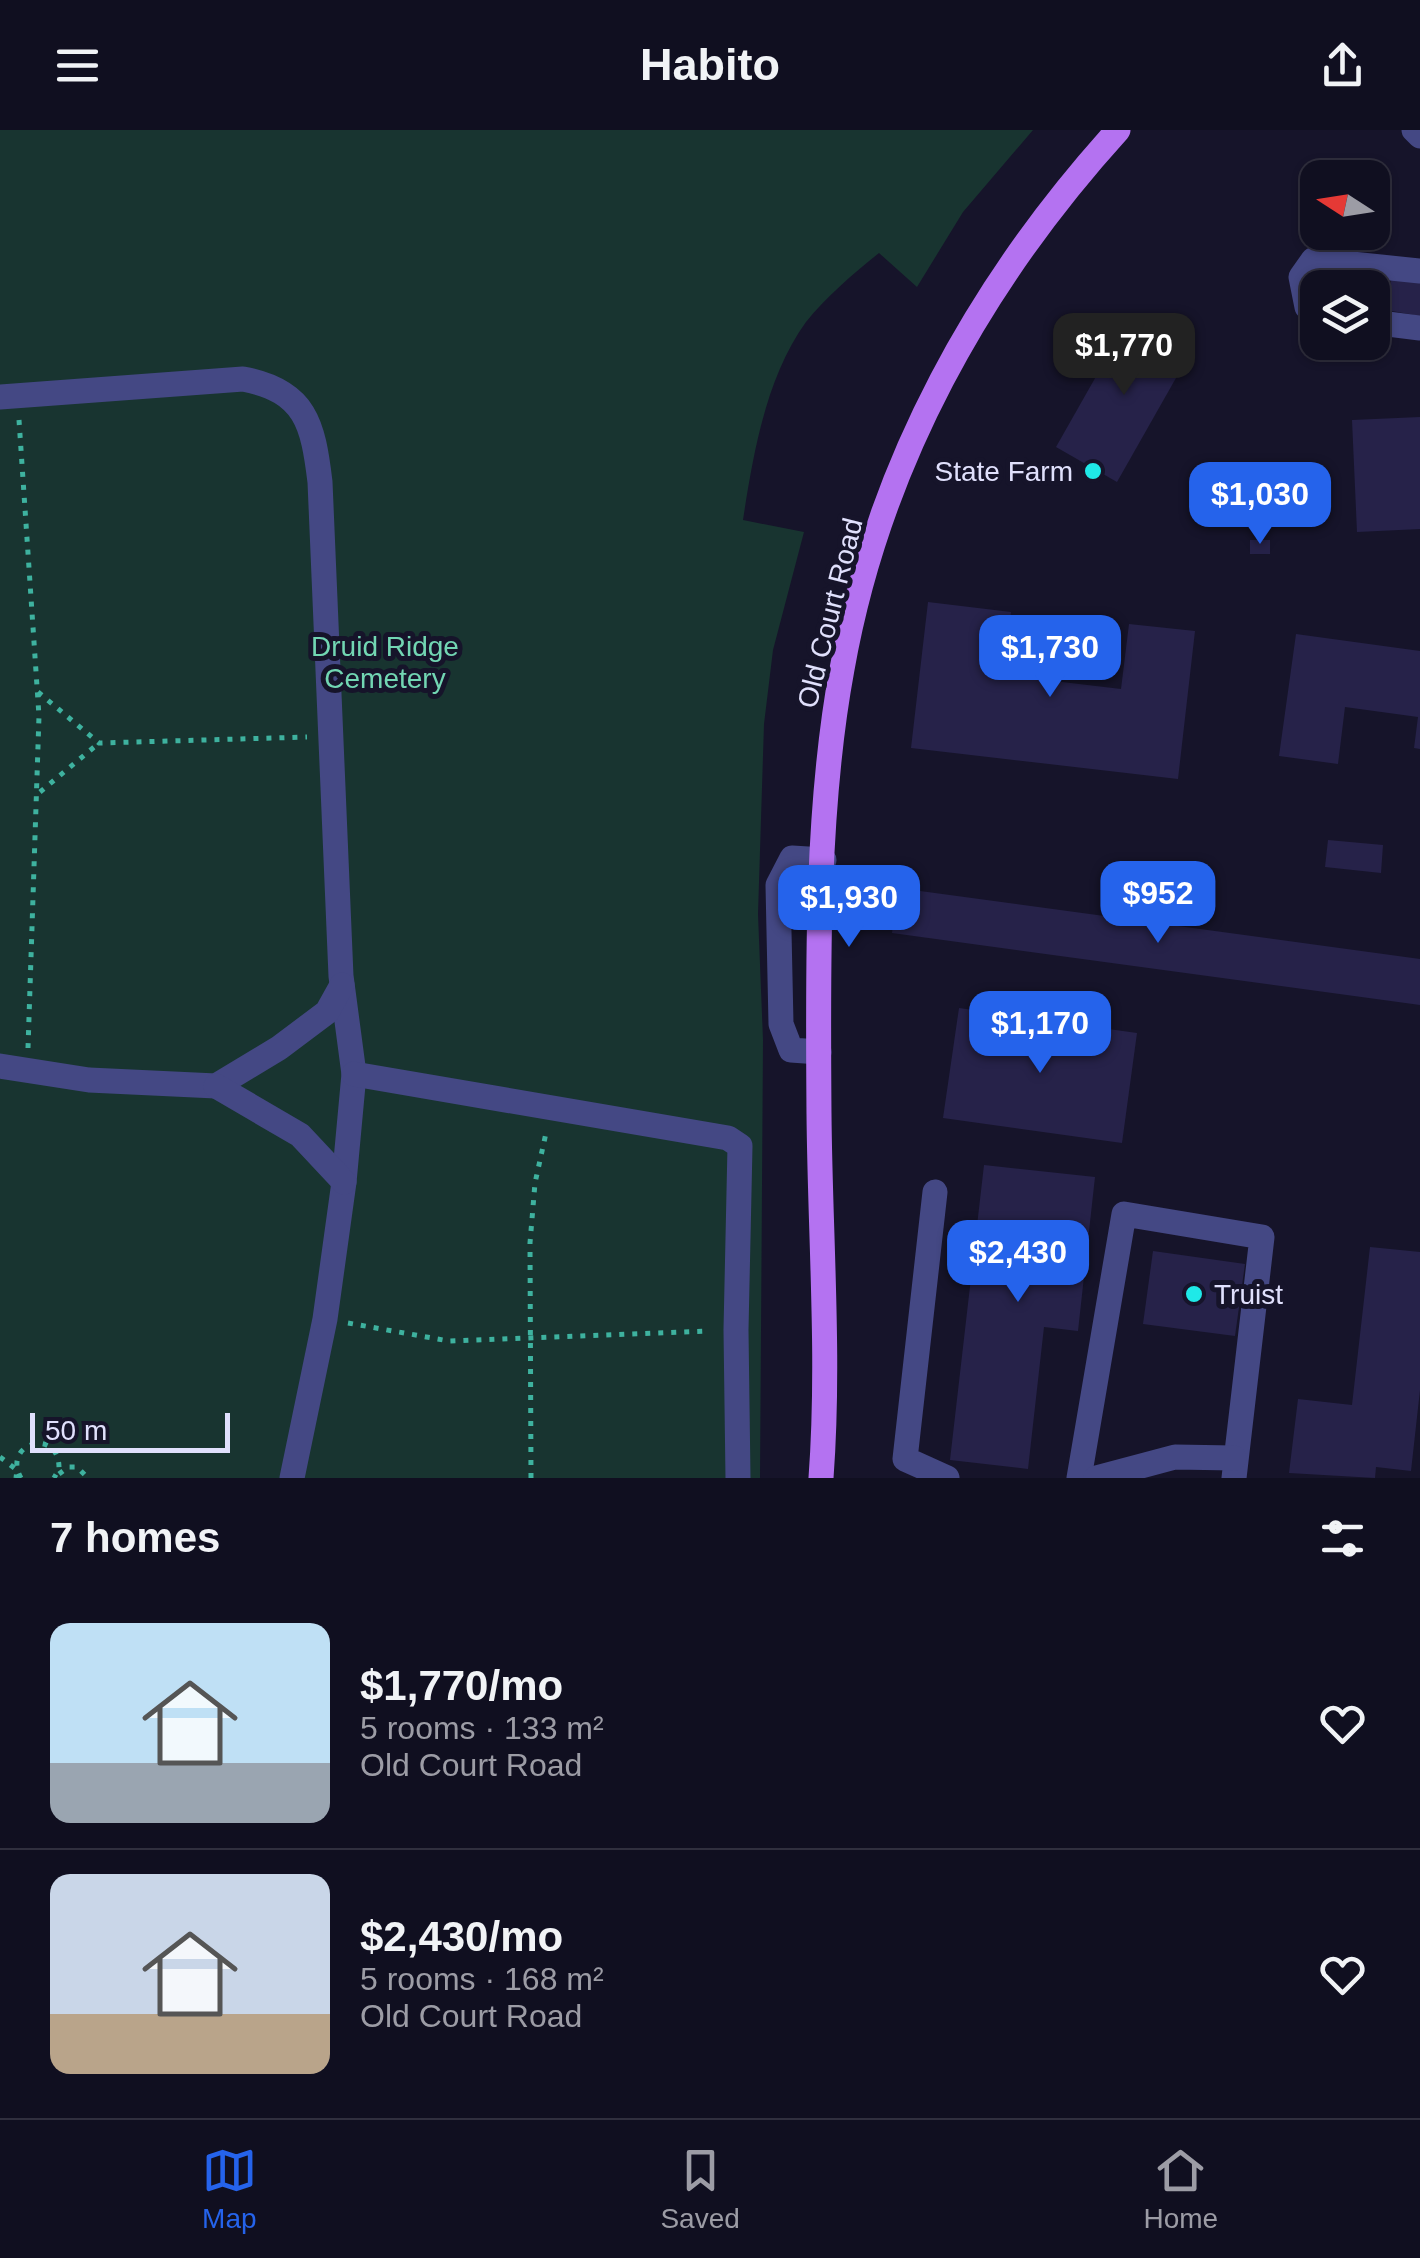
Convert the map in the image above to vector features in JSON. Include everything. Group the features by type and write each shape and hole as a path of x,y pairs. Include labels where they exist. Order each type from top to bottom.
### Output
{"main road":[{"name":"Old Court Road","path":"821,1478 824,1359 819,1052 830,750 842,666 874,540 902,460 948,366 1011,262 1118,130"}],"street":[{"path":"1414,130 1420,136"},
{"path":"1306,270 1313,260 1420,271"},
{"path":"1390,324 1420,328"},
{"path":"9,396 242,379 270,384 294,400 310,422 320,482 342,985 354,1074 325,1319 292,1478"},
{"path":"819,1052 790,1050 781,1024 778,884 792,858 824,860"},
{"path":"216,1086 327,1012 342,985"},
{"path":"0,1066 90,1080 216,1086 300,1134 344,1182"},
{"path":"354,1074 728,1138 740,1146 738,1478"},
{"path":"934,1192 905,1458 947,1478"},
{"path":"1079,1478 1124,1214 1262,1236 1234,1468 1176,1457 1096,1478"}],"path":[{"path":"9,396 38,692 38,792 26,1070"},
{"path":"38,692 99,743"},
{"path":"38,792 99,743 330,736"},
{"path":"531,1478 532,1204 552,1108"},
{"path":"325,1319 449,1340 736,1330"},
{"path":"16,1470 25,1446 35,1442 47,1444 60,1460 55,1478"},
{"path":"0,1457 10,1462 18,1478"},
{"path":"55,1478 68,1467 77,1467 88,1478"}],"green space":[{"name":"Druid Ridge Cemetery","path":"0,130 1033,130 963,212 917,287 879,253 806,322 771,392 751,469 743,520 804,532 773,650 764,724 758,914 763,1040 760,1478 0,1478"}],"building":[{"path":"1392,276 1420,281 1420,316 1390,311"},
{"path":"1132,313 1193,348 1117,482 1056,447"},
{"path":"1420,417 1420,529 1357,532 1352,420"},
{"path":"1250,540 1270,540 1270,554 1250,554"},
{"path":"928,602 1011,612 1003,675 1121,689 1129,624 1195,631 1178,779 911,748"},
{"path":"1296,634 1420,651 1420,749 1414,748 1418,717 1345,707 1338,764 1279,756"},
{"path":"1328,840 1383,845 1381,873 1325,867"},
{"path":"898,888 1420,959 1420,1005 892,933"},
{"path":"959,1008 1137,1033 1122,1143 943,1118"},
{"path":"984,1165 1095,1177 1078,1331 1044,1327 1028,1469 950,1460"},
{"path":"1370,1247 1420,1252 1420,1390 1411,1471 1376,1467 1375,1478 1289,1473 1298,1399 1352,1405"},
{"name":"Truist","path":"1153,1251 1245,1264 1235,1336 1143,1324"}],"place":[{"name":"State Farm","path":"1093,471"},
{"name":"Truist","path":"1194,1294"}]}
